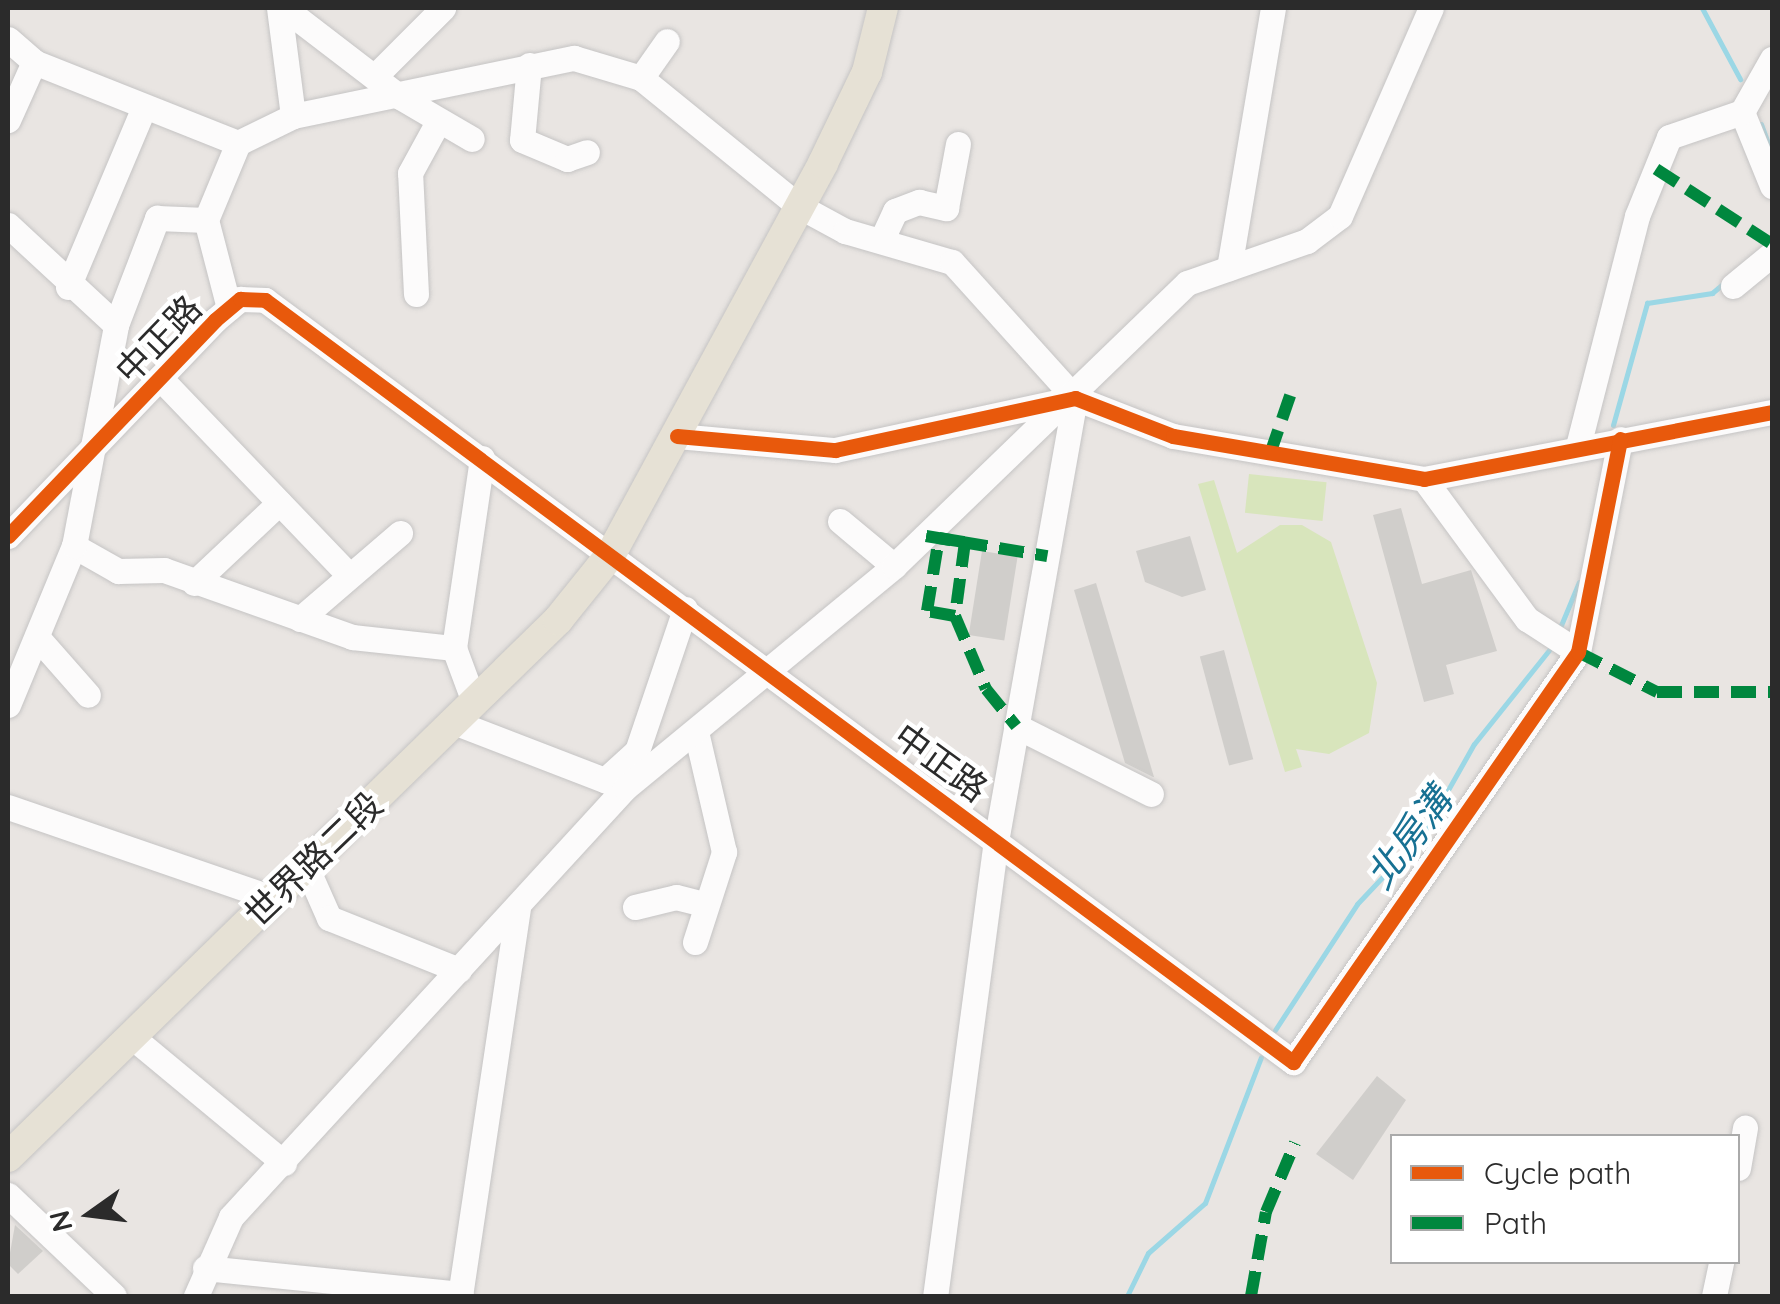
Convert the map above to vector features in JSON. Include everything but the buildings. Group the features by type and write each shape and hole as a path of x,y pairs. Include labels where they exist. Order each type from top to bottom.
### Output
{"main road":[{"name":"世界路二段","path":"8,1157 464,712 611,554 867,72 883,8"}],"street":[{"path":"282,8 376,75 400,97 472,139"},
{"path":"282,8 293,116"},
{"path":"376,75 422,34 443,8"},
{"path":"1229,268 1274,8"},
{"path":"615,784 696,732 894,566 1075,398 1187,283 1307,242 1340,216 1432,8"},
{"path":"422,34 432,84"},
{"path":"8,39 34,62 144,107 200,121 238,143"},
{"path":"641,78 667,41"},
{"path":"229,308 206,220 238,143 293,116 400,97 432,84 574,58 641,78 797,205 952,262 1075,398 1172,436 1424,479 1578,446 1772,412"},
{"path":"1578,446 1637,216 1669,138 1742,112 1772,59"},
{"path":"8,120 34,62"},
{"path":"530,65 522,140 567,159 587,152"},
{"path":"68,287 144,107"},
{"path":"1742,112 1772,186"},
{"path":"416,294 410,173 439,120"},
{"path":"882,239 895,211 919,202 946,208 958,144"},
{"path":"8,705 74,546 100,444 116,325 158,218 206,220"},
{"path":"8,224 68,287 116,325"},
{"path":"1733,286 1772,254"},
{"name":"中正路","path":"8,536 229,308 265,300 1294,1062 1578,652 1620,440"},
{"path":"160,378 348,574"},
{"path":"677,436 835,450 1075,398"},
{"path":"935,1296 996,840 1075,398"},
{"path":"482,458 454,648 464,712 615,784"},
{"path":"1424,479 1526,619 1578,652"},
{"path":"194,583 279,504"},
{"path":"840,521 894,566"},
{"path":"300,619 400,533"},
{"path":"74,546 118,571 164,570 352,637 454,648"},
{"path":"196,1296 231,1216 518,908 615,784 637,751 684,609"},
{"path":"37,637 88,695"},
{"path":"1016,726 1151,794"},
{"path":"695,942 704,904 724,852 696,732"},
{"path":"8,806 272,898"},
{"path":"306,866 329,918 459,970"},
{"path":"635,907 676,896 704,904"},
{"path":"205,1268 460,1295 518,908"},
{"path":"131,1036 284,1163"},
{"path":"1740,1157 1745,1128"},
{"path":"8,1195 114,1296"},
{"path":"1714,1296 1720,1264"}],"green space":[{"path":"1249,474 1327,482 1322,521 1245,513"},
{"path":"1214,480 1237,553 1280,525 1302,525 1331,542 1377,683 1369,733 1329,754 1296,749 1302,767 1285,772 1198,484"}],"waterway":[{"path":"1702,8 1740,79"},
{"path":"1761,124 1772,154"},
{"name":"北房溝","path":"1613,425 1647,303 1712,293 1724,283"},
{"name":"北房溝","path":"1559,630 1579,582"},
{"name":"北房溝","path":"1275,1030 1357,904 1423,834 1474,744 1549,650"},
{"name":"北房溝","path":"1127,1296 1148,1253 1205,1203 1261,1057"}],"marked path":[{"path":"1656,169 1772,244"},
{"path":"1270,454 1291,393"},
{"path":"926,536 1047,556"},
{"path":"955,616 927,611 939,538 965,542 955,616 986,689 1016,726"},
{"path":"1578,652 1657,692 1772,692"},
{"path":"1251,1296 1266,1212 1295,1143"}],"cycle path":[{"path":"8,536 215,320 240,299 265,300 1293,1062 1578,652 1620,439"},
{"path":"677,436 835,450 1075,398 1173,436 1424,479 1772,412"}]}
